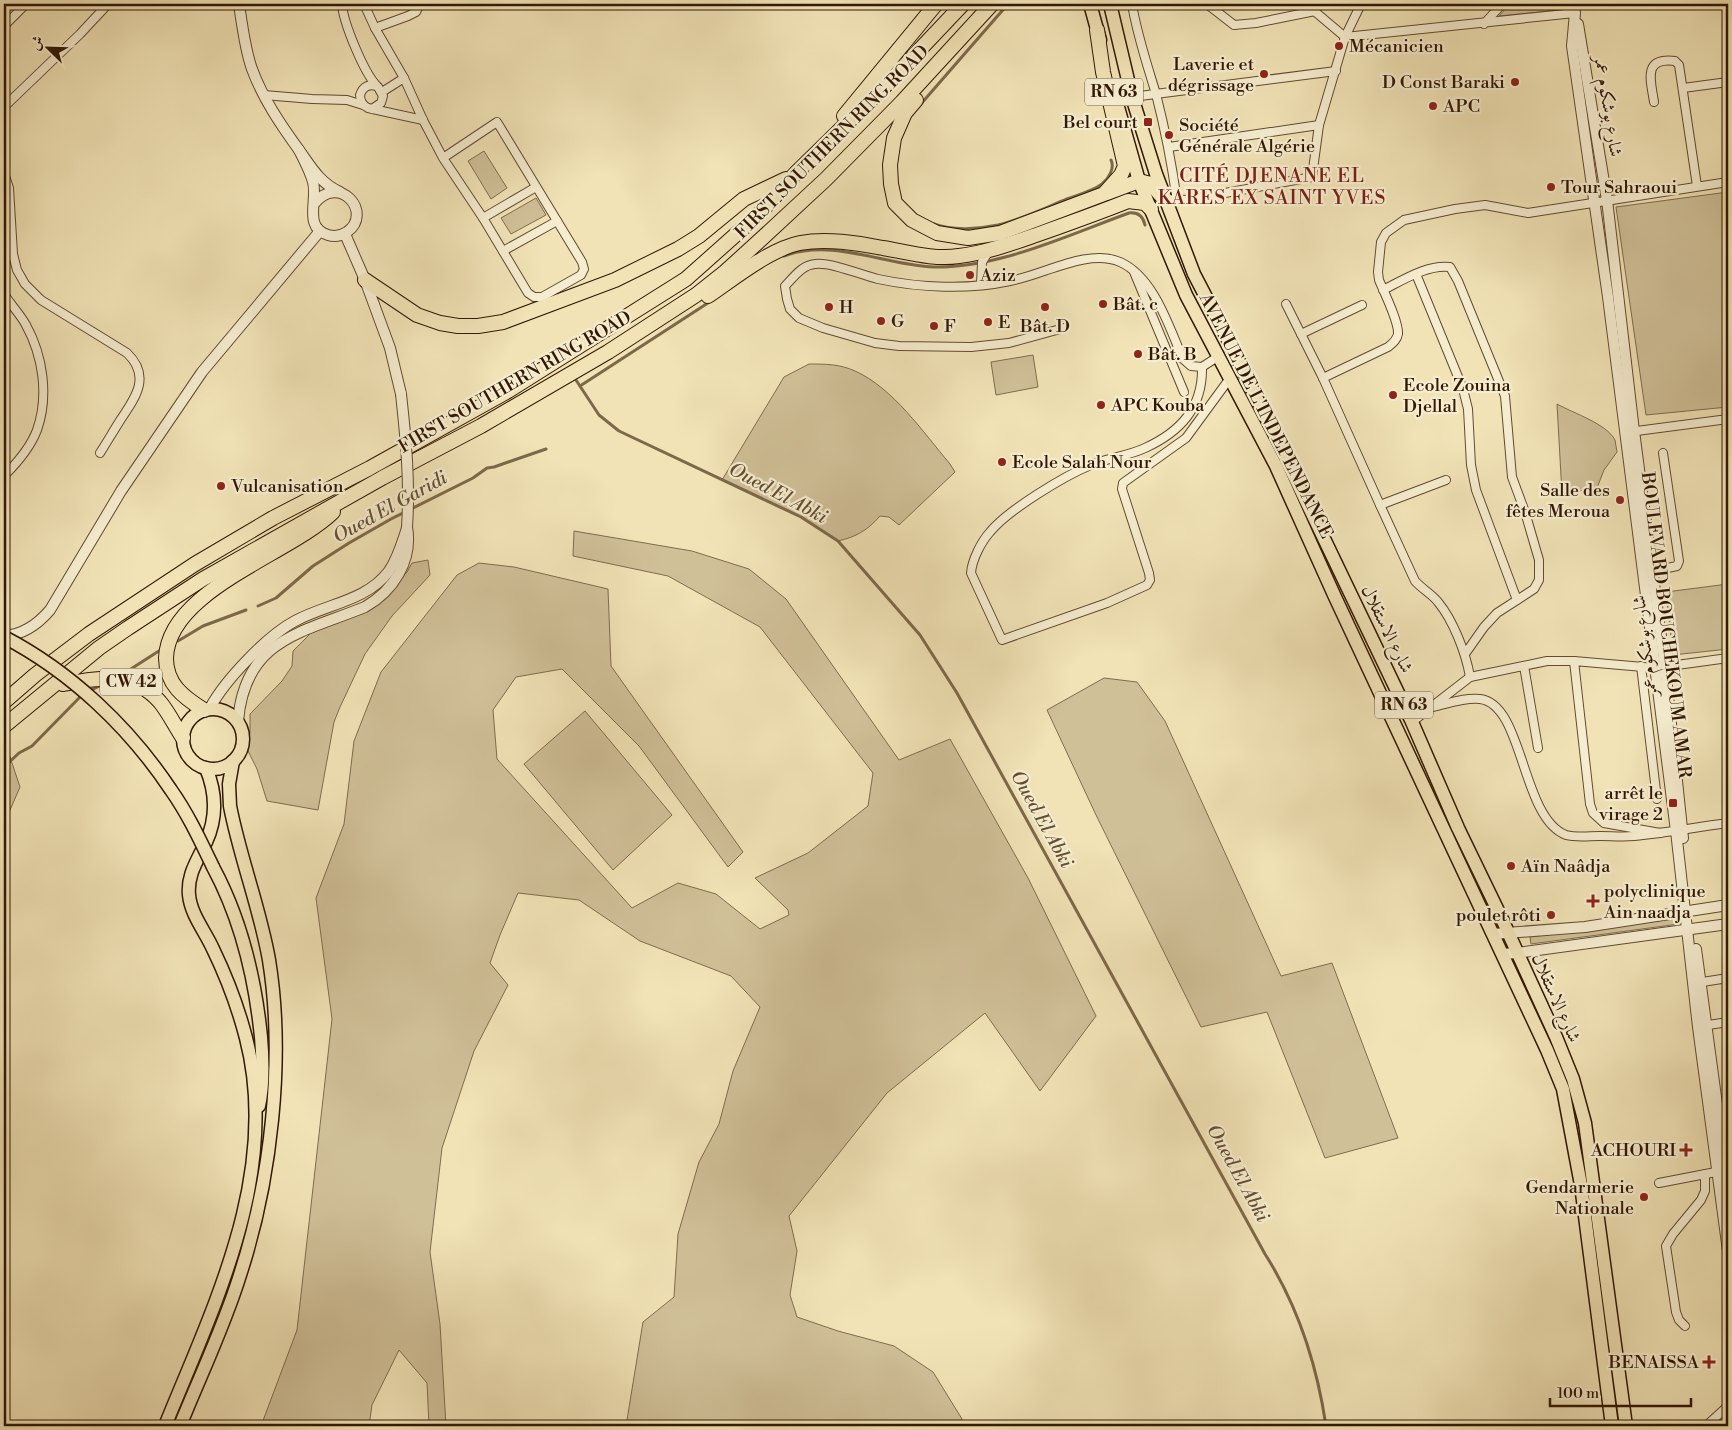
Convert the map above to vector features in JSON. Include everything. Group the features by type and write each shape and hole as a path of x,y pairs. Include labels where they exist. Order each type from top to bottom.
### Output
{"highway":[{"path":"366,280 417,315 440,323 458,326 478,326 503,322 615,280 699,236 744,199 795,174 936,4"},
{"name":"FIRST SOUTHERN RING ROAD","path":"7,697 89,634 195,564 273,518 370,468 508,390 686,279 759,214 795,174 892,79 963,4"},
{"path":"994,4 905,113 894,138 890,165 895,203 912,220 937,233 968,238 1000,233 1104,194 1148,183"},
{"name":"FIRST SOUTHERN RING ROAD","path":"4,726 99,648 203,579 347,498 481,426 608,352 696,295 725,272 826,179 902,102 994,4"},
{"path":"1097,30 1103,72 1125,166 1121,175 1104,194"},
{"path":"1148,183 1171,200"},
{"path":"530,397 569,382 624,351 695,306 751,266 779,250 799,243 820,241 842,242 926,255 985,259 1128,201 1148,183"},
{"path":"1128,201 1145,203 1152,209"},
{"path":"207,709 181,694 171,680 166,663 170,637 174,629 190,609 208,593 314,528 347,498"},
{"name":"CW 42","path":"55,685 112,678 137,685 159,701 183,738"}],"main road":[{"name":"RN 63","path":"1090,4 1148,183"},
{"name":"RN 63","path":"1110,4 1132,97 1152,209"},
{"name":"شارع الاستقلال","path":"1171,200 1194,274 1235,353 1412,722 1458,828 1556,1037 1573,1079 1585,1123 1626,1426"},
{"name":"AVENUE DE L'INDEPENDANCE","path":"1152,209 1187,297 1276,466 1335,597 1548,1050 1563,1089 1581,1185 1612,1426"},
{"path":"4,637 51,667 86,693 117,723 146,755 172,790 194,828 232,908 252,975 259,1021 263,1082 271,1120"},
{"path":"207,709 223,710 234,716 238,721 242,733 242,745 233,762 223,767 206,768 197,764 188,756 185,751 183,732 189,720 198,712 207,709"},
{"path":"184,1426 240,1276 257,1217 264,1185 275,1078 276,1024 270,969 259,916 230,806 229,784 233,762"},
{"path":"206,768 213,794 214,813 206,842 191,873 189,896 193,911 222,968 239,1015 252,1064 256,1119"},
{"path":"165,1426 217,1298 235,1246 250,1182 256,1119 263,1082"},
{"path":"180,1426 220,1329"}],"street":[{"path":"4,26 26,4"},
{"path":"4,107 80,34 108,4"},
{"path":"239,4 251,68 278,119 320,178 328,186 347,195 356,208 355,222 345,234 332,236 320,231 315,226 312,219 315,194 313,181 299,150"},
{"path":"342,4 344,18 366,73 380,89 381,103 379,106 368,107"},
{"path":"364,4 375,28 404,78 422,120 443,158 483,218 528,293 534,297 542,297 578,277 583,272 583,265 497,122 443,158"},
{"path":"375,28 416,12 420,4"},
{"path":"1132,4 1135,24 1169,148 1171,200 1312,177 1319,126 1345,37 1361,4"},
{"path":"1207,4 1234,25 1256,23 1315,11"},
{"path":"1306,4 1345,37 1484,24 1574,9"},
{"path":"1484,24 1502,4"},
{"name":"شارع بوشكوم عمر","path":"1574,9 1582,43 1607,200 1629,432 1653,571 1660,667 1690,930 1702,1026 1724,1171 1728,1186"},
{"name":"BOULEVARD BOUCHEKOUM AMAR","path":"1574,9 1572,46 1629,432 1660,667"},
{"path":"1654,102 1650,72 1656,62 1674,61 1679,66 1697,186"},
{"path":"1132,97 1336,71"},
{"path":"366,73 360,99 368,107"},
{"path":"348,100 371,85 380,89 404,78"},
{"path":"1683,88 1728,82"},
{"path":"264,94 312,99 348,100 368,107 422,120"},
{"path":"1169,148 1319,126"},
{"path":"4,173 9,188 13,254 17,270 25,284 41,300 127,353 136,366 140,382 136,396 100,453"},
{"path":"1323,378 1388,347 1398,336 1397,327 1378,272 1381,242 1386,233 1404,220 1455,209 1485,205 1528,213 1595,201 1728,182"},
{"path":"483,218 536,187"},
{"path":"314,204 326,193 340,192"},
{"path":"503,251 557,221"},
{"path":"4,637 28,629 50,610 121,491 202,372 320,231"},
{"path":"238,721 239,704 246,682 260,662 277,645 297,633 365,607 373,602 388,589 398,575 406,556 409,542 407,527 409,498 408,452 401,394 390,348 366,280 345,234"},
{"path":"1064,328 1009,343 971,347 875,344 823,328 799,318 790,309 785,286 802,268 815,264 830,266 878,279 914,285 954,286 1010,281 1081,260 1108,258 1132,268 1145,281 1183,358 1191,366 1202,367 1219,356"},
{"path":"981,285 985,259"},
{"path":"1383,290 1416,274 1440,266 1450,267 1505,396 1512,477 1540,560 1538,580 1534,589 1526,596 1497,613 1484,627 1465,654"},
{"path":"1132,268 1184,392"},
{"path":"1416,274 1463,389 1468,408 1471,465 1476,490 1517,600"},
{"path":"4,294 26,325 39,357 43,382 42,406 37,430 24,451 4,476"},
{"path":"1286,304 1323,378 1415,581 1446,612 1465,654 1470,676"},
{"path":"1301,334 1362,306"},
{"path":"1202,367 1201,392 1195,406 1184,420 1168,434 1144,448 1091,465 1061,480 1014,511 990,532 972,565 971,573 1002,640 1107,603 1147,585 1150,580 1149,573 1124,496 1123,483 1186,438 1230,378"},
{"path":"1629,432 1728,419"},
{"path":"1653,571 1672,569 1677,566 1679,561 1663,453"},
{"path":"1380,505 1446,480"},
{"path":"207,709 260,647 281,629 306,615 355,597 380,580 394,563 407,527"},
{"path":"1412,722 1470,676 1547,661 1660,667 1728,658"},
{"path":"1574,661 1590,804 1593,813 1604,823 1660,833"},
{"path":"1524,666 1538,748"},
{"path":"1641,666 1656,799"},
{"path":"1432,707 1468,699 1482,699 1493,704 1508,724 1541,810 1553,826 1566,834 1584,837 1632,836 1728,822"},
{"path":"1493,934 1585,927 1728,905"},
{"path":"1502,954 1728,924"},
{"path":"1697,983 1728,978"},
{"path":"1702,1026 1728,1022"},
{"path":"1659,1183 1724,1171 1728,1251"},
{"path":"1685,1326 1679,1320 1676,1312 1666,1246 1673,1234 1701,1200 1704,1191 1705,1174"},
{"path":"1706,1426 1728,1406"}],"shaded area":[{"path":"1510,4 1566,4 1560,10 1499,16"},
{"path":"484,151 507,188 491,199 468,161"},
{"path":"1728,192 1728,407 1646,415 1616,207"},
{"path":"536,198 546,215 511,234 501,218"},
{"path":"1033,355 1038,387 996,395 991,362"},
{"path":"809,364 844,367 855,371 882,388 907,412 955,472 899,525 889,517 880,516 861,532 838,541 801,517 722,480 784,377"},
{"path":"1557,404 1589,419 1605,429 1615,440 1617,452 1604,470 1597,488 1562,494"},
{"path":"574,531 692,551 749,569 786,599 899,760 950,739 1028,878 1096,1016 1040,1091 985,1013 887,1093 789,1216 797,1251 790,1295 797,1317 838,1331 894,1346 933,1372 962,1419 960,1426 626,1426 643,1322 674,1297 678,1234 699,1162 719,1124 733,1071 760,1007 731,976 640,941 579,900 518,893 490,963 508,985 474,1051 442,1148 430,1252 440,1324 446,1426 429,1426 427,1383 399,1350 372,1405 369,1426 261,1426 297,1330 332,1019 316,898 344,824 354,741 381,672 457,575 479,563 514,567 608,589 611,666 743,852 728,867 639,746 562,669 516,677 493,710 497,759 632,908 678,883 716,894 760,929 789,915 788,910 755,878 808,853 868,806 873,773 760,627 668,576 573,556"},
{"path":"428,560 430,575 392,616 365,654 340,707 334,722 318,810 267,801 257,769 245,745 250,733 250,714 282,681 292,666 293,651 311,633 367,609 387,593 407,572 412,563"},
{"path":"1728,584 1728,649 1673,655 1666,592"},
{"path":"1104,678 1137,682 1165,721 1281,976 1332,963 1398,1138 1325,1158 1267,1012 1201,1027 1096,815 1047,710"},
{"path":"585,711 672,815 613,870 524,764"},
{"path":"6,745 20,787 4,824 4,747"},
{"path":"1678,917 1679,924 1531,944 1530,937"}],"waterway":[{"path":"920,105 1008,4"},
{"path":"934,224 949,228 974,228 998,225 1025,217 1090,191 1105,182 1111,173 1111,160"},
{"path":"784,256 802,251 840,251 915,265 934,267 959,266 984,262 1033,249 1129,213 1140,215 1145,225"},
{"path":"580,386 711,301"},
{"name":"Oued El Abki","path":"574,377 599,415 619,431 801,517 838,541 920,635 957,693 1277,1274 1296,1315 1311,1358 1326,1426"},
{"name":"Oued El Garidi","path":"258,606 276,598 313,566 391,519 473,478 487,468 546,449"},
{"name":"Oued El Garidi","path":"178,641 203,626 246,610"},
{"name":"Oued El Garidi","path":"123,674 162,649"},
{"name":"Oued El Garidi","path":"89,691 104,684"},
{"name":"Oued El Garidi","path":"4,767 19,753 32,746 82,695"}],"place":[{"name":"Mécanicien","path":"1339,46"},
{"name":"Laverie et dégrissage","path":"1264,74"},
{"name":"D Const Baraki","path":"1515,82"},
{"name":"APC","path":"1433,106"},
{"name":"Bel court","path":"1148,122"},
{"name":"Société Générale Algérie","path":"1169,135"},
{"name":"Tour Sahraoui","path":"1551,187"},
{"name":"Aziz","path":"970,275"},
{"name":"Bât. c","path":"1103,304"},
{"name":"H","path":"829,307"},
{"name":"Bât. D","path":"1045,307"},
{"name":"G","path":"881,321"},
{"name":"E","path":"988,322"},
{"name":"F","path":"934,326"},
{"name":"Bât. B","path":"1138,354"},
{"name":"Ecole Zouina Djellal","path":"1393,395"},
{"name":"APC Kouba","path":"1101,405"},
{"name":"Ecole Salah Nour","path":"1002,462"},
{"name":"Vulcanisation","path":"221,486"},
{"name":"Salle des fêtes Meroua","path":"1620,500"},
{"name":"arrêt le virage 2","path":"1673,803"},
{"name":"Aïn Naâdja","path":"1511,866"},
{"name":"polyclinique Ain naadja","path":"1593,901"},
{"name":"poulet rôti","path":"1551,915"},
{"name":"ACHOURI","path":"1686,1150"},
{"name":"Gendarmerie Nationale","path":"1644,1197"},
{"name":"BENAISSA","path":"1709,1362"}],"district":[{"name":"CITÉ DJENANE EL KARES EX SAINT YVES","path":"1272,187"}]}
